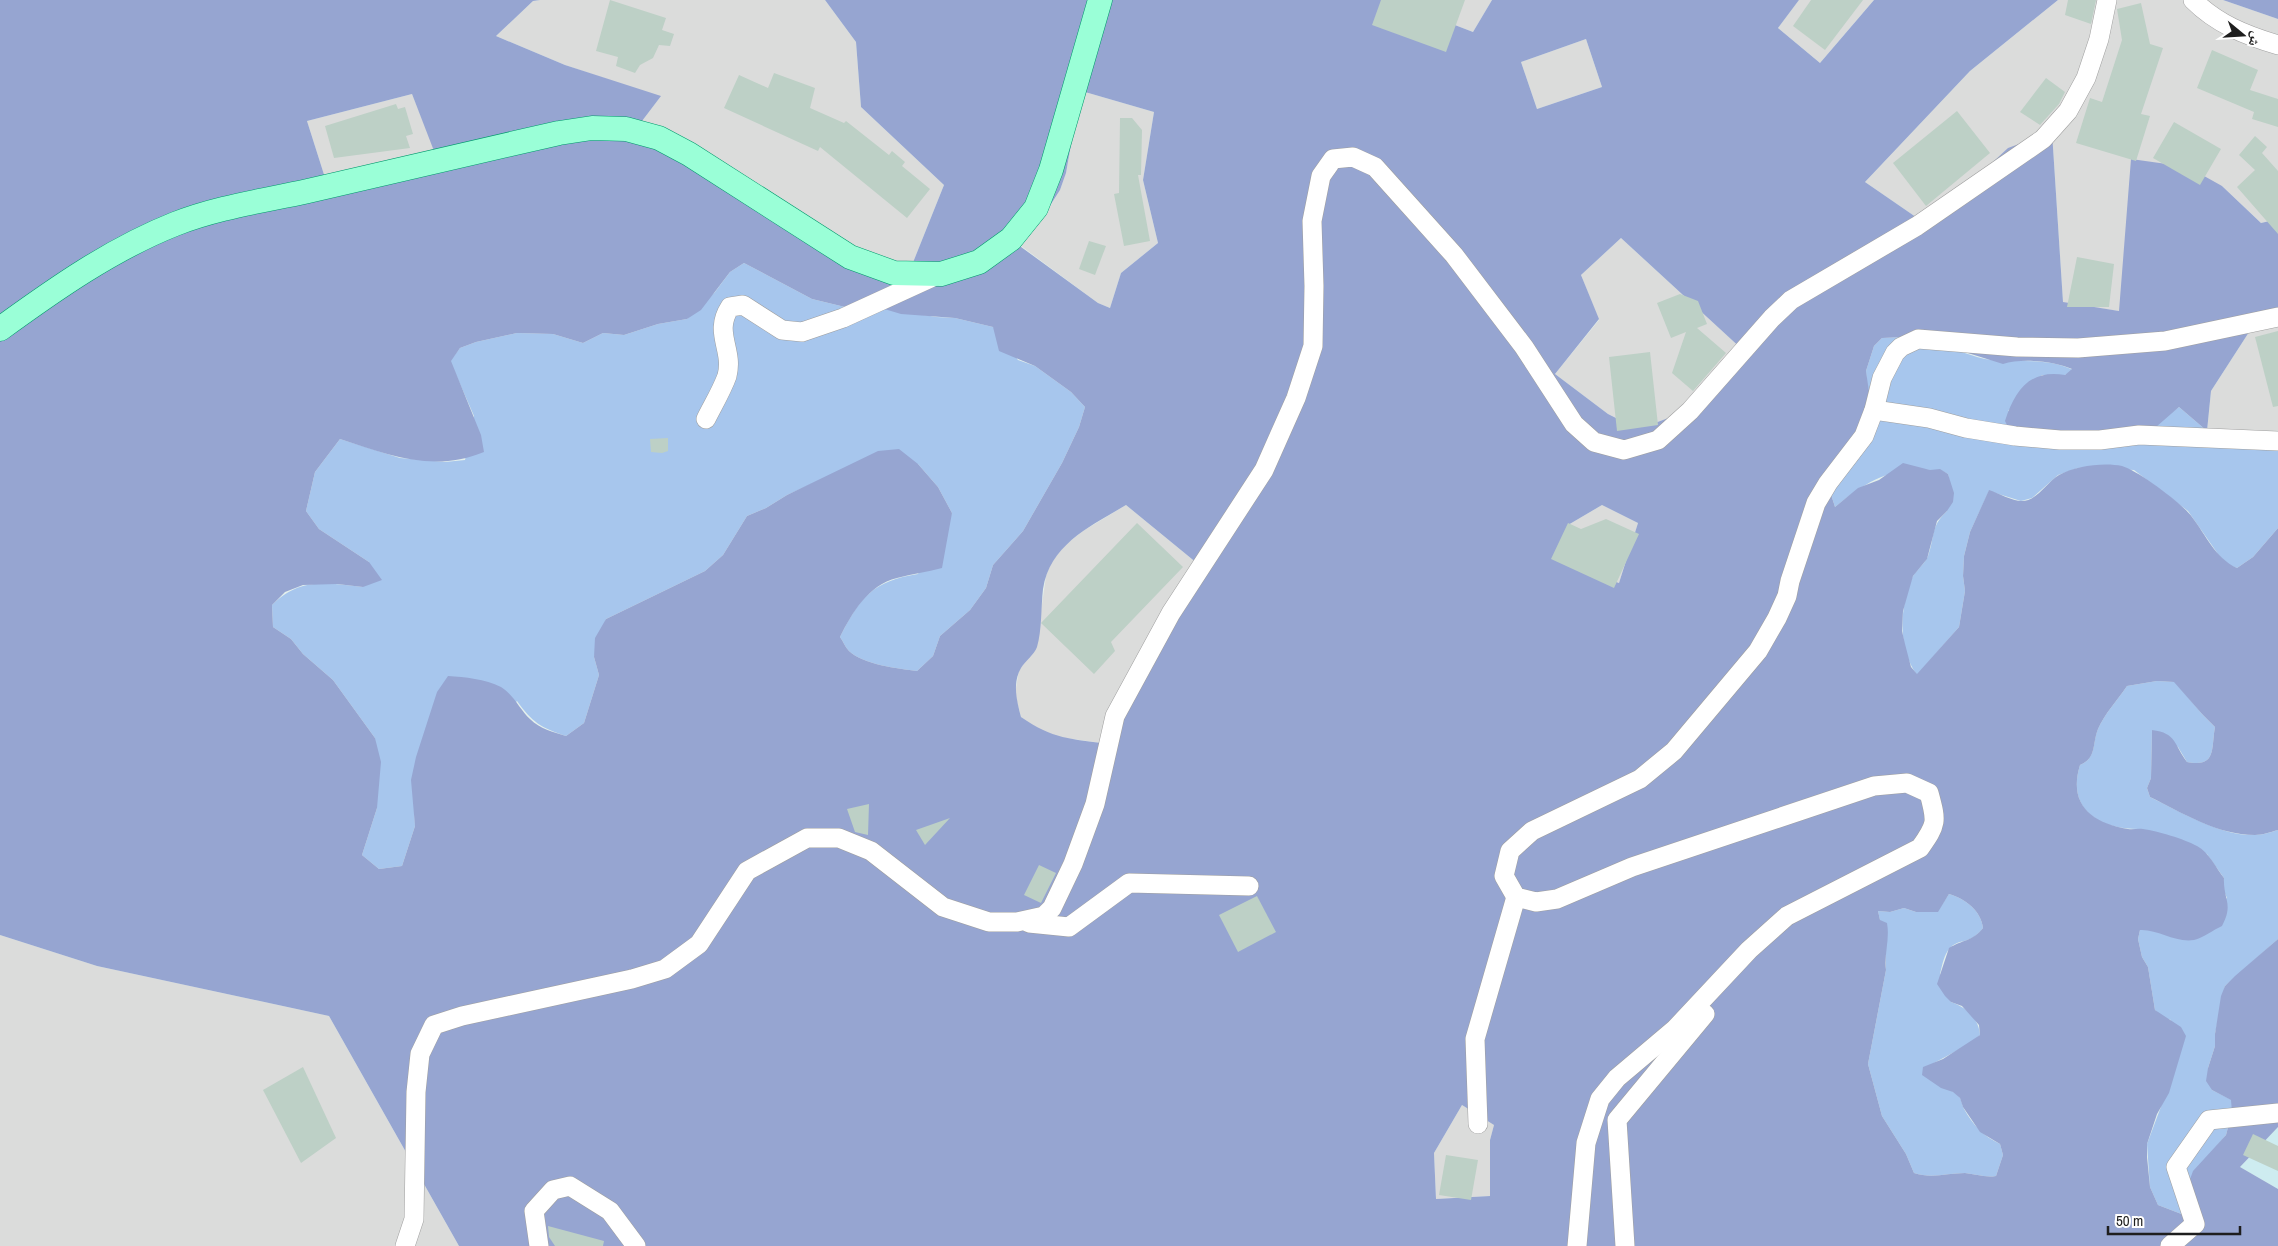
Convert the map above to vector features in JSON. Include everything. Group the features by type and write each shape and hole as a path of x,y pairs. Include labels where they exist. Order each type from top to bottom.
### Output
{"main road":[{"path":"0,329 64,282 175,224 225,208 305,192 559,133 592,128 626,129 659,138 689,154 850,257 894,273 941,274 979,262 1012,239 1036,208 1050,170 1100,0"}],"street":[{"path":"1017,922 1044,916 1060,896 1095,804 1115,716 1171,613 1264,470 1296,398 1313,346 1312,221 1321,176 1333,159 1353,156 1376,167 1418,212 1454,255 1524,347 1574,424 1594,442 1624,450 1658,440 1790,300 1917,226 2043,139 2068,111 2086,78 2099,40 2107,0"},
{"path":"2192,0 2204,11 2225,25 2247,36 2278,45"},
{"path":"706,419 727,375 728,349 722,330 724,317 730,307 743,305 782,330 802,332 842,318 941,274"},
{"path":"1478,1124 1475,1039 1516,897 1504,876 1510,851 1532,832 1640,779 1674,751 1758,651 1787,596 1790,581 1816,503 1828,483 1864,436 1874,410 1882,378 1895,352 1918,339 2017,347 2078,348 2165,341 2278,317"},
{"path":"1874,410 1929,418 1966,428 2006,435 2060,440 2100,440 2140,435 2278,441"},
{"path":"1516,897 1536,902 1557,898 1632,867 1874,786 1906,782 1929,794 1934,810 1934,827 1920,848 1787,916 1750,950 1675,1029 1617,1078 1600,1099 1586,1144 1577,1246"},
{"path":"405,1246 414,1219 416,1092 420,1054 434,1025 462,1016 632,979 665,968 699,944 747,871 807,838 839,838 871,851 943,908 989,922 1017,922 1069,927 1129,883 1249,886"},
{"path":"1625,1246 1618,1120 1713,1004 1711,991"},
{"path":"2170,1246 2195,1224 2176,1168 2209,1120 2278,1113"},
{"path":"539,1246 534,1211 553,1190 570,1186 610,1211 636,1246"}],"shaded area":[{"path":"0,0 540,0 533,1 496,36 565,65 661,96 639,125 853,247 910,270 944,185 861,107 856,42 825,0 1390,0 1473,32 1492,0 1799,0 1778,28 1820,63 1874,0 2058,0 1970,71 1865,182 1926,224 2008,148 2052,132 2063,302 2119,311 2131,159 2188,167 2222,186 2261,223 2278,219 2278,312 2251,329 2211,391 2207,431 2179,407 2156,427 2124,433 2009,429 2005,421 2009,410 2019,391 2026,384 2042,375 2065,375 2072,369 2038,361 2019,361 2003,364 1936,343 1905,337 1882,338 1874,346 1866,371 1869,392 1868,414 1828,485 1835,507 1858,488 1879,480 1903,463 1930,470 1940,469 1948,474 1954,493 1953,502 1937,521 1927,559 1913,576 1903,611 1902,631 1911,667 1917,674 1959,627 1965,591 1963,576 1964,556 1970,532 1989,490 2014,500 2022,501 2037,495 2055,478 2066,472 2081,467 2098,465 2122,466 2148,480 2187,511 2217,552 2229,564 2237,568 2253,557 2278,528 2278,830 2255,835 2227,831 2201,822 2150,797 2147,788 2151,778 2152,730 2171,737 2187,762 2203,762 2211,755 2215,727 2174,682 2157,681 2127,686 2101,723 2092,754 2089,759 2080,765 2077,791 2080,801 2086,809 2103,822 2130,829 2156,832 2192,843 2205,852 2224,878 2228,907 2222,926 2194,940 2180,940 2147,930 2140,930 2138,939 2142,957 2148,967 2155,1010 2181,1027 2186,1036 2169,1093 2157,1114 2147,1144 2150,1187 2158,1205 2184,1215 2189,1182 2193,1171 2226,1135 2232,1112 2231,1100 2212,1090 2206,1081 2215,1046 2221,996 2225,986 2235,976 2278,939 2278,1127 2240,1167 2278,1189 2278,1246 459,1246 329,1016 97,966 0,935","holes":["1586,39 1602,87 1537,109 1521,62","1085,92 1154,112 1143,180 1158,243 1121,273 1110,308 1098,303 1017,244 1041,220 1060,190 1066,173 1072,139","412,94 434,151 327,184 307,121","1621,238 1745,352 1676,415 1655,423 1620,420 1608,414 1555,374 1599,319 1581,275","744,263 812,299 845,307 881,308 901,314 955,318 993,327 999,351 1035,366 1071,392 1085,407 1079,427 1062,463 1023,531 993,565 986,588 970,610 940,636 933,656 917,671 871,663 855,656 846,648 840,637 850,619 869,593 897,578 942,568 952,513 938,487 918,464 899,449 878,451 747,516 723,555 705,571 606,619 595,638 594,657 599,675 584,723 566,736 547,730 534,722 526,715 510,694 501,687 482,680 448,676 437,692 416,757 411,780 415,826 402,866 379,869 362,855 377,808 381,762 375,738 333,680 303,654 291,639 273,627 272,605 285,592 303,585 337,584 363,587 382,580 369,562 319,529 306,511 315,472 340,439 393,456 429,461 447,461 484,452 481,435 451,361 460,348 476,342 517,333 553,334 583,343 603,333 624,335 658,324 687,319 701,310 730,272","1126,505 1198,564 1108,744 1063,737 1032,724 1021,717 1016,692 1018,674 1034,653 1039,641 1043,589 1047,573 1063,548 1086,529","1602,505 1638,523 1619,583 1557,561 1568,525","1949,894 1972,906 1982,922 1983,928 1979,932 1971,938 1949,948 1937,984 1951,1002 1962,1006 1979,1025 1980,1035 1943,1059 1923,1067 1922,1075 1941,1088 1953,1092 1960,1098 1963,1107 1980,1132 2000,1144 2003,1155 1996,1176 1965,1173 1927,1176 1914,1173 1906,1154 1882,1116 1868,1064 1886,970 1887,923 1880,920 1878,911 1890,912 1904,908 1916,912 1938,912","1462,1105 1494,1125 1490,1140 1490,1196 1436,1199 1434,1153"]},
{"path":"825,0 856,42 861,107 944,185 910,270 871,256 639,125 660,97 565,65 496,36 533,1"},
{"path":"1390,0 1492,0 1473,32"},
{"path":"1799,0 1874,0 1820,63 1778,28"},
{"path":"2058,0 2223,0 2278,19 2278,219 2261,223 2222,186 2119,311 2063,303 2052,132 1926,224 1865,182 1970,71"},
{"path":"2223,0 2278,0 2278,19"},
{"path":"1586,39 1602,87 1537,109 1521,62"},
{"path":"1085,92 1154,112 1143,180 1158,243 1121,273 1110,308 1098,303 1017,243 1051,205 1060,190 1066,173 1072,139"},
{"path":"412,94 435,151 327,184 307,121"},
{"path":"1621,238 1745,352 1676,415 1655,423 1620,420 1608,414 1555,374 1599,320 1581,275"},
{"path":"744,263 812,299 845,307 881,308 936,317 955,318 993,327 1018,360 1035,366 1071,392 1085,407 1079,427 1062,463 1023,531 993,565 986,588 970,610 940,636 933,656 917,671 901,669 871,663 855,656 840,637 854,611 870,593 890,581 918,574 952,513 938,487 918,464 829,476 787,495 766,508 747,516 723,555 705,571 606,619 594,657 599,675 584,723 566,736 538,723 527,714 517,701 414,806 415,826 402,866 379,869 362,855 377,808 375,738 333,680 303,654 291,639 273,627 272,605 282,596 293,590 314,584 363,587 369,562 319,529 306,511 315,472 340,439 400,458 445,462 465,460 474,416 450,361 460,348 476,342 517,333 553,334 583,343 603,333 624,335 658,324 687,319 715,292 730,272"},
{"path":"2278,312 2278,435 2207,431 2211,391 2251,329"},
{"path":"1905,337 1936,343 1985,359 2053,363 2073,370 2065,375 2042,375 2008,411 2171,413 2179,407 2207,431 2278,435 2278,528 2253,557 2237,568 2227,564 2218,554 2188,511 2134,470 2078,468 2058,475 2032,498 2021,501 1989,491 1970,532 1964,556 1963,576 1965,591 1959,627 1917,675 1906,653 1903,640 1903,614 1912,578 1925,562 1935,527 1947,511 1950,483 1948,474 1939,470 1915,470 1890,474 1878,478 1857,490 1835,507 1828,485 1868,403 1866,371 1874,346 1882,338"},
{"path":"1126,505 1198,564 1108,744 1058,737 1039,730 1021,717 1015,694 1019,670 1036,647 1046,576 1051,563 1065,545 1083,531"},
{"path":"1602,505 1638,523 1619,583 1556,561 1568,525"},
{"path":"2157,681 2175,682 2215,727 2211,755 2203,762 2197,763 2187,762 2178,747 2152,730 2151,778 2147,788 2150,797 2187,816 2229,832 2255,835 2278,830 2278,939 2225,986 2215,1034 2215,1046 2208,1068 2212,1090 2232,1100 2232,1112 2226,1135 2205,1160 2184,1215 2158,1205 2150,1187 2147,1144 2162,1104 2171,1020 2162,1017 2155,1010 2148,967 2142,957 2138,939 2140,930 2148,929 2173,937 2227,898 2223,889 2224,878 2207,854 2141,829 2112,826 2100,821 2082,805 2078,794 2077,781 2080,765 2092,754 2096,734 2101,723 2127,686"},
{"path":"1949,894 1972,906 1982,922 1983,928 1974,937 1957,943 1950,948 1940,974 1951,1002 1971,1014 1977,1024 1980,1035 1971,1043 1934,1063 1934,1081 1957,1095 1975,1125 1984,1134 2000,1144 2003,1155 1996,1176 1965,1173 1927,1176 1914,1173 1906,1154 1882,1116 1868,1064 1886,970 1886,948 1878,911 1890,912 1904,908 1916,912 1937,912"},
{"path":"0,935 97,966 329,1016 459,1246 0,1246"},
{"path":"1462,1105 1494,1125 1490,1140 1490,1196 1436,1199 1434,1153"},
{"path":"2278,1127 2278,1189 2240,1167"}],"building":[{"path":"610,0 666,18 662,30 674,34 670,46 659,45 653,58 640,65 635,73 616,66 618,57 596,51"},
{"path":"1381,0 1465,0 1446,52 1372,25"},
{"path":"1811,0 1863,0 1825,50 1793,26"},
{"path":"2068,0 2096,0 2091,24 2065,15"},
{"path":"2141,3 2150,44 2163,48 2141,114 2150,116 2136,161 2076,143 2090,98 2102,102 2122,40 2117,9"},
{"path":"2212,50 2258,70 2250,90 2278,99 2278,127 2252,119 2254,112 2197,88"},
{"path":"774,73 815,88 810,108 844,123 846,121 889,155 892,151 905,162 902,166 930,189 907,218 820,147 818,151 724,108 739,75 768,88"},
{"path":"2046,78 2065,92 2059,104 2040,125 2020,112"},
{"path":"396,104 398,109 405,107 413,134 406,136 410,148 334,158 325,126"},
{"path":"1957,111 1990,153 1926,206 1893,163"},
{"path":"1120,118 1132,118 1142,130 1141,175 1138,175 1150,241 1124,246 1114,194 1119,193"},
{"path":"2174,122 2221,149 2200,185 2153,158"},
{"path":"2255,136 2267,147 2262,153 2278,171 2278,234 2237,187 2255,170 2239,155"},
{"path":"1089,241 1106,246 1095,275 1079,269"},
{"path":"2077,257 2114,264 2109,307 2067,307"},
{"path":"1680,294 1698,301 1707,324 1697,328 1726,353 1693,391 1672,373 1686,332 1671,338 1657,303"},
{"path":"2278,331 2278,406 2273,407 2255,337"},
{"path":"1650,352 1658,425 1617,431 1609,357"},
{"path":"668,438 668,451 662,453 651,452 650,439"},
{"path":"1606,519 1639,534 1614,588 1551,559 1568,523 1581,529"},
{"path":"1137,523 1183,567 1111,642 1115,651 1094,674 1041,623"},
{"path":"869,804 868,835 855,832 847,809"},
{"path":"950,818 925,845 916,830"},
{"path":"1039,865 1056,873 1041,903 1024,895"},
{"path":"1257,896 1276,932 1238,952 1219,915"},
{"path":"303,1067 336,1138 301,1163 263,1090"},
{"path":"2253,1134 2278,1146 2278,1171 2243,1155"},
{"path":"1446,1155 1478,1160 1471,1200 1439,1195"},
{"path":"548,1226 604,1241 603,1246 555,1246 549,1237"}]}
